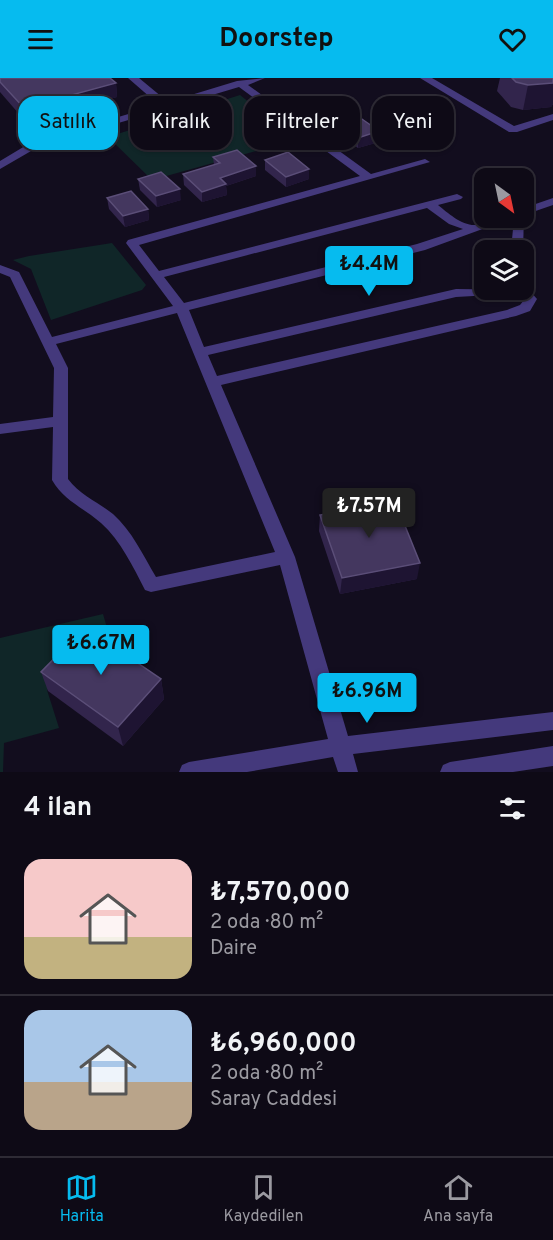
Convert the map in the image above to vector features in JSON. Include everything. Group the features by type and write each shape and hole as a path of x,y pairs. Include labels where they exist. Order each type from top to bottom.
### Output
{"street":[{"path":"132,78 154,96"},
{"path":"193,96 260,78"},
{"path":"425,78 513,130 553,117"},
{"path":"240,83 368,177"},
{"path":"0,166 34,145 130,115"},
{"path":"348,772 286,558 181,308 132,243 424,162"},
{"path":"158,275 457,197"},
{"path":"534,208 553,201"},
{"path":"429,204 453,222 476,229"},
{"path":"48,342 421,247 476,229"},
{"path":"0,269 15,275 61,368 60,480 65,489 108,520 129,546 152,585 286,558"},
{"path":"201,352 456,293 474,292"},
{"path":"213,382 511,313 525,308 530,300"},
{"path":"0,429 59,421"},
{"path":"189,772 341,746 553,721"},
{"path":"450,772 553,756"}],"green space":[{"path":"240,95 244,98 244,150 260,150 152,180 118,147 118,134 130,130 130,150 232,150 232,98"},
{"path":"112,243 146,285 142,290 51,320 31,269 13,260 29,256"},
{"path":"103,614 110,638 96,636 47,690 59,728 4,743 3,772 0,772 0,638"}],"building":[{"path":"0,78 110,78 116,83 68,96 18,96 18,102 0,82"},
{"path":"512,78 553,78 553,83 528,85 516,82"},
{"path":"360,118 372,126 372,133 360,137"},
{"path":"237,150 256,166 220,178 226,184 202,192 183,174 220,163 213,157"},
{"path":"288,152 309,169 286,177 265,160"},
{"path":"161,172 180,189 156,196 138,179"},
{"path":"131,191 148,209 123,216 107,198"},
{"path":"395,501 420,563 342,578 320,515"},
{"path":"85,627 161,679 118,727 41,672"}]}
